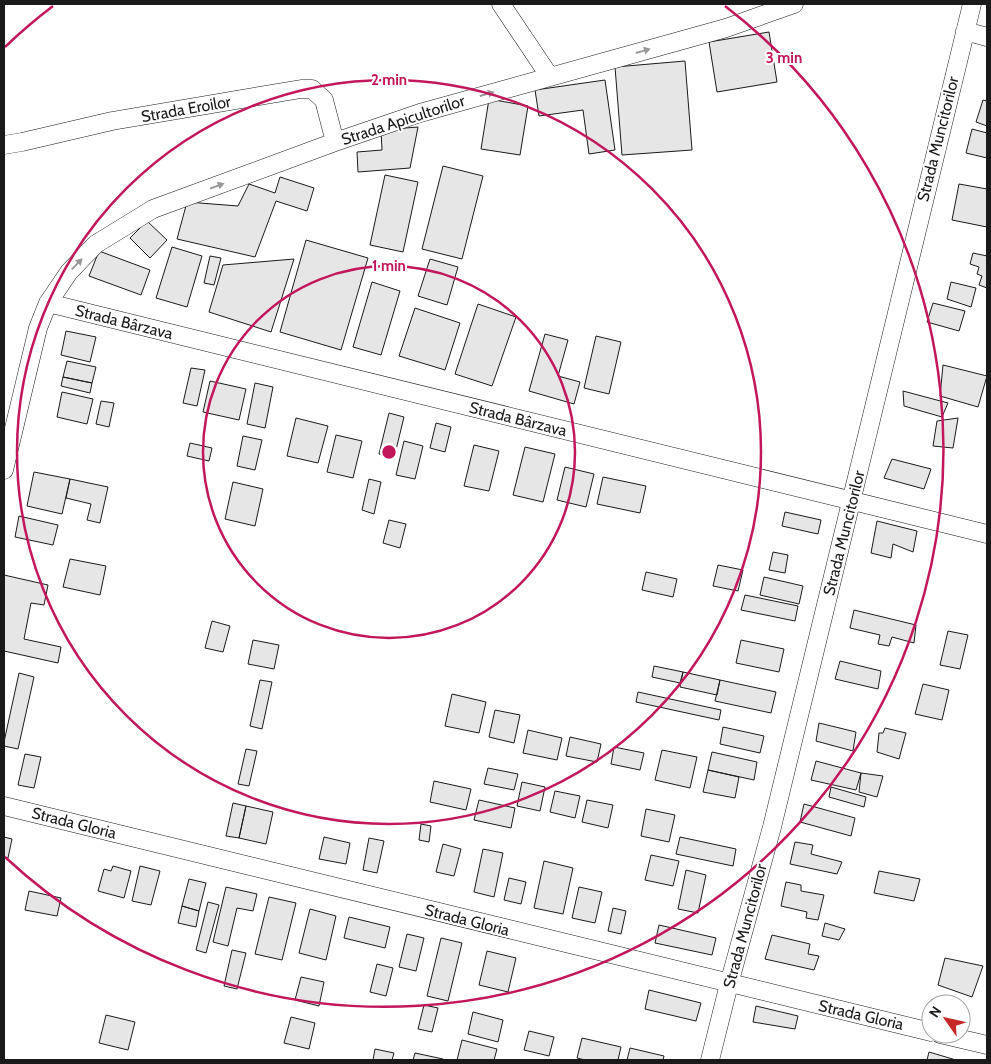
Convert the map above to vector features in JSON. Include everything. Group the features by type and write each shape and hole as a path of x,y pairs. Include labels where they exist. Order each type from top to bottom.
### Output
{"street":[{"path":"501,4 550,77"},
{"name":"Strada Muncitorilor","path":"710,1060 772,827 972,4"},
{"name":"Strada Apicultorilor","path":"4,470 38,328 48,303 69,272 96,244 153,209 420,113 726,28 788,5"},
{"path":"965,31 987,36"},
{"name":"Strada Eroilor","path":"4,145 112,121 301,89 312,89 324,100 335,142"},
{"name":"Strada Bârzava","path":"48,303 987,534"},
{"name":"Strada Gloria","path":"4,806 921,1030"},
{"path":"971,1041 987,1045"}],"building":[{"path":"769,32 777,82 717,92 709,42"},
{"path":"685,61 692,150 622,155 615,67"},
{"path":"605,80 615,150 589,154 583,110 539,116 535,90"},
{"path":"489,99 528,106 520,155 481,149"},
{"path":"983,100 987,101 987,126 976,122"},
{"path":"418,127 410,168 358,172 357,152 382,150 381,130"},
{"path":"972,129 987,133 987,158 966,153"},
{"path":"443,166 483,176 462,259 422,249"},
{"path":"385,175 418,182 403,252 370,245"},
{"path":"280,177 314,188 307,211 276,201 255,257 177,239 187,202 238,206 249,184 275,193"},
{"path":"959,184 987,189 987,227 952,220"},
{"path":"147,221 167,240 150,258 130,238"},
{"path":"306,240 368,258 341,350 280,332"},
{"path":"172,247 202,256 187,307 156,298"},
{"path":"99,251 150,270 141,295 89,276"},
{"path":"973,253 987,256 987,288 979,285 982,276 977,274 979,267 970,264"},
{"path":"210,256 221,258 214,285 204,283"},
{"path":"294,259 271,332 209,312 223,265"},
{"path":"430,259 458,267 447,305 418,296"},
{"path":"372,282 400,291 381,355 353,347"},
{"path":"951,282 976,288 971,307 947,299"},
{"path":"933,303 965,311 959,331 927,322"},
{"path":"478,304 516,317 492,386 455,374"},
{"path":"415,308 460,323 445,370 399,356"},
{"path":"66,331 96,337 90,362 61,355"},
{"path":"545,334 568,340 558,376 580,382 574,404 529,391"},
{"path":"596,336 621,342 609,394 584,388"},
{"path":"67,361 96,367 92,383 63,377"},
{"path":"943,365 987,376 978,407 940,396"},
{"path":"191,368 205,370 197,406 183,403"},
{"path":"63,377 92,383 90,393 61,386"},
{"path":"210,381 246,389 239,420 203,412"},
{"path":"255,383 273,387 265,428 247,424"},
{"path":"903,391 948,403 942,417 904,406"},
{"path":"62,392 93,399 87,424 57,417"},
{"path":"101,401 114,403 109,427 96,424"},
{"path":"389,413 404,417 394,458 379,454"},
{"path":"296,418 328,426 318,463 287,456"},
{"path":"958,418 953,448 933,446 937,421"},
{"path":"436,423 451,427 445,452 430,448"},
{"path":"336,435 362,441 353,478 327,472"},
{"path":"243,436 262,440 255,470 237,466"},
{"path":"404,441 423,446 415,479 396,475"},
{"path":"190,443 212,448 209,461 187,456"},
{"path":"474,445 499,451 489,491 464,486"},
{"path":"525,447 555,454 543,502 513,495"},
{"path":"892,459 931,469 924,489 884,478"},
{"path":"565,467 594,474 586,507 557,500"},
{"path":"34,472 70,479 62,514 27,506"},
{"path":"603,477 646,486 640,513 597,504"},
{"path":"70,479 108,487 100,523 87,520 91,504 66,498"},
{"path":"369,479 381,482 374,514 362,510"},
{"path":"233,482 263,489 255,526 225,519"},
{"path":"785,512 821,520 818,534 782,526"},
{"path":"19,516 58,525 53,545 15,537"},
{"path":"389,520 406,524 400,548 383,543"},
{"path":"877,521 917,531 913,552 893,544 891,558 871,553"},
{"path":"773,552 788,555 785,573 769,570"},
{"path":"70,559 106,566 100,595 63,587"},
{"path":"718,565 743,570 738,591 713,586"},
{"path":"646,572 677,579 673,597 642,590"},
{"path":"4,575 48,585 44,605 31,603 24,639 61,647 58,663 4,651"},
{"path":"764,577 803,586 799,604 760,595"},
{"path":"745,595 798,606 795,621 741,610"},
{"path":"854,610 916,625 914,643 892,637 889,646 878,644 880,635 850,628"},
{"path":"212,621 230,626 223,652 205,648"},
{"path":"948,631 968,635 960,669 940,665"},
{"path":"253,640 279,645 274,669 248,664"},
{"path":"741,640 784,649 779,672 736,663"},
{"path":"840,661 881,671 878,689 835,679"},
{"path":"654,666 683,672 680,683 652,677"},
{"path":"683,672 720,680 717,695 680,687"},
{"path":"19,673 34,677 18,749 4,746 4,742"},
{"path":"260,680 272,682 262,729 250,726"},
{"path":"720,680 776,692 771,713 715,701"},
{"path":"923,684 949,690 942,720 915,714"},
{"path":"638,692 721,710 719,720 636,702"},
{"path":"452,694 486,702 479,733 445,726"},
{"path":"495,710 520,715 514,743 489,737"},
{"path":"819,723 856,732 853,751 816,741"},
{"path":"723,727 764,736 760,753 720,744"},
{"path":"885,728 906,733 899,759 877,752 879,733 883,733"},
{"path":"528,730 562,738 557,760 523,753"},
{"path":"570,737 601,744 597,762 566,756"},
{"path":"614,747 644,753 640,770 611,764"},
{"path":"246,749 257,751 249,786 238,784"},
{"path":"662,750 697,757 690,788 655,780"},
{"path":"712,752 757,762 754,780 708,770"},
{"path":"25,754 41,757 34,788 18,785"},
{"path":"816,761 861,773 856,790 811,780"},
{"path":"488,768 518,774 514,790 484,784"},
{"path":"708,770 739,777 735,798 703,792"},
{"path":"861,773 883,776 877,797 859,792"},
{"path":"434,781 471,789 466,810 430,802"},
{"path":"522,782 545,787 540,811 517,806"},
{"path":"831,787 866,797 864,807 829,797"},
{"path":"555,791 580,796 575,818 550,812"},
{"path":"479,800 515,808 511,828 474,820"},
{"path":"587,800 613,805 608,828 582,822"},
{"path":"233,803 246,806 239,838 226,836"},
{"path":"804,804 855,818 851,836 800,822"},
{"path":"246,806 273,812 266,844 239,838"},
{"path":"646,809 675,815 669,842 641,836"},
{"path":"421,824 431,826 429,842 419,840"},
{"path":"4,837 12,839 8,858 4,857"},
{"path":"324,837 350,843 346,864 319,859"},
{"path":"680,837 736,849 733,866 676,854"},
{"path":"369,838 384,841 377,873 363,870"},
{"path":"795,842 813,845 811,854 842,862 837,874 790,864"},
{"path":"443,844 461,849 454,876 436,872"},
{"path":"483,849 503,853 494,897 474,892"},
{"path":"651,855 679,861 673,886 645,880"},
{"path":"544,861 573,868 563,914 534,908"},
{"path":"113,866 131,871 124,898 98,891 104,869 111,871"},
{"path":"140,866 160,871 151,905 132,901"},
{"path":"686,870 706,875 698,913 678,909"},
{"path":"879,871 920,879 914,901 874,893"},
{"path":"509,878 526,882 521,904 504,900"},
{"path":"189,879 206,883 199,911 182,906"},
{"path":"786,882 801,885 801,891 824,895 818,920 806,918 807,912 781,906"},
{"path":"226,887 257,894 253,911 237,908 228,946 213,942"},
{"path":"579,887 602,892 595,923 572,918"},
{"path":"29,891 61,898 57,916 25,910"},
{"path":"269,897 296,903 282,960 255,954"},
{"path":"208,902 219,905 206,953 196,950"},
{"path":"182,906 199,911 196,927 178,923"},
{"path":"613,908 626,911 621,934 608,931"},
{"path":"310,909 336,916 326,960 299,953"},
{"path":"349,917 390,927 385,948 344,938"},
{"path":"825,923 845,929 839,940 822,936"},
{"path":"659,925 716,938 712,955 655,943"},
{"path":"407,934 424,938 416,971 399,967"},
{"path":"772,935 810,944 808,954 819,956 814,970 765,959"},
{"path":"441,938 462,943 448,1001 427,996"},
{"path":"232,950 246,953 237,989 224,986"},
{"path":"487,951 516,958 508,992 479,985"},
{"path":"945,958 983,966 972,997 971,994 964,994 938,985"},
{"path":"377,964 393,968 386,996 370,992"},
{"path":"301,977 324,982 319,1006 295,1000"},
{"path":"649,990 701,1003 696,1021 645,1009"},
{"path":"424,1005 438,1008 432,1032 418,1029"},
{"path":"756,1006 798,1016 795,1029 753,1022"},
{"path":"473,1012 503,1020 498,1042 468,1034"},
{"path":"106,1015 135,1022 128,1050 99,1043"},
{"path":"291,1017 315,1023 309,1049 284,1043"},
{"path":"529,1031 554,1037 549,1056 524,1050"},
{"path":"582,1038 621,1047 618,1060 585,1060 577,1058"},
{"path":"462,1040 497,1049 494,1060 457,1060"},
{"path":"630,1048 664,1056 663,1060 627,1060"},
{"path":"375,1049 394,1053 392,1060 373,1060"},
{"path":"929,1052 956,1060 927,1060"},
{"path":"415,1053 443,1059 413,1060"}]}
